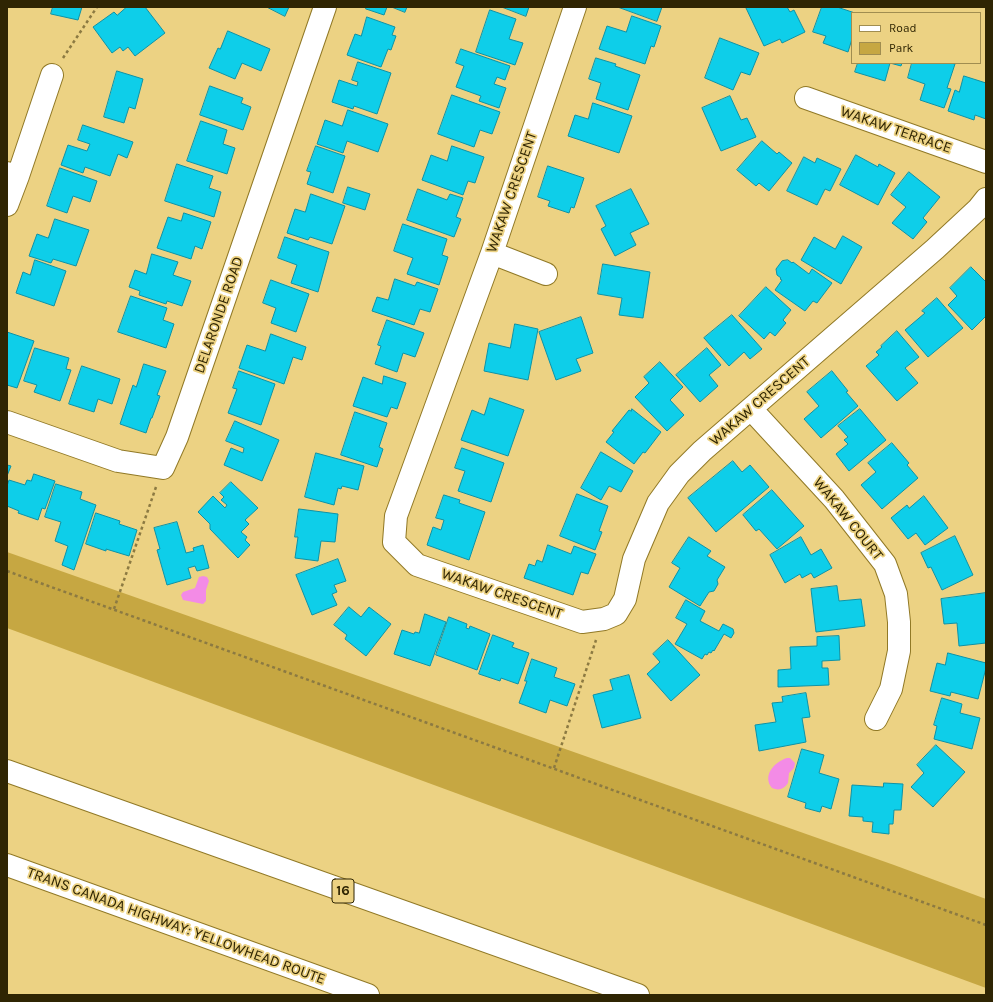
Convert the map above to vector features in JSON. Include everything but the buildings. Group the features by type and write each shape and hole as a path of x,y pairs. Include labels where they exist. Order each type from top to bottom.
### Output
{"main road":[{"name":"DELARONDE ROAD","path":"7,422 118,461 162,468 177,437 325,7"},
{"name":"WAKAW CRESCENT","path":"575,7 492,252 396,516 394,542 417,565 582,622 604,619 616,614 625,598 634,559 658,503 679,474 702,451 935,249 978,209 986,199"},
{"path":"7,205 13,174 52,75"},
{"name":"WAKAW TERRACE","path":"806,98 986,162"},
{"path":"492,252 546,274"},
{"name":"WAKAW COURT","path":"751,409 834,499 885,564 896,594 899,622 899,651 891,689 876,719"},
{"path":"7,767 49,786"},
{"name":"16","path":"7,771 638,995"},
{"name":"TRANS CANADA HIGHWAY: YELLOWHEAD ROUTE","path":"7,866 368,995"}],"path":[{"path":"74,40 97,7"},
{"path":"114,609 150,506"},
{"path":"7,570 986,925"},
{"path":"554,768 590,659"}],"green space":[{"path":"7,552 894,865 986,899 986,988 7,628"}],"shaded area":[{"path":"199,577 207,577 209,581 206,590 206,601 203,604 183,600 181,595 183,592 195,588"},
{"path":"790,758 795,763 794,768 789,773 788,783 781,789 772,788 768,779 771,770 782,760"}]}
